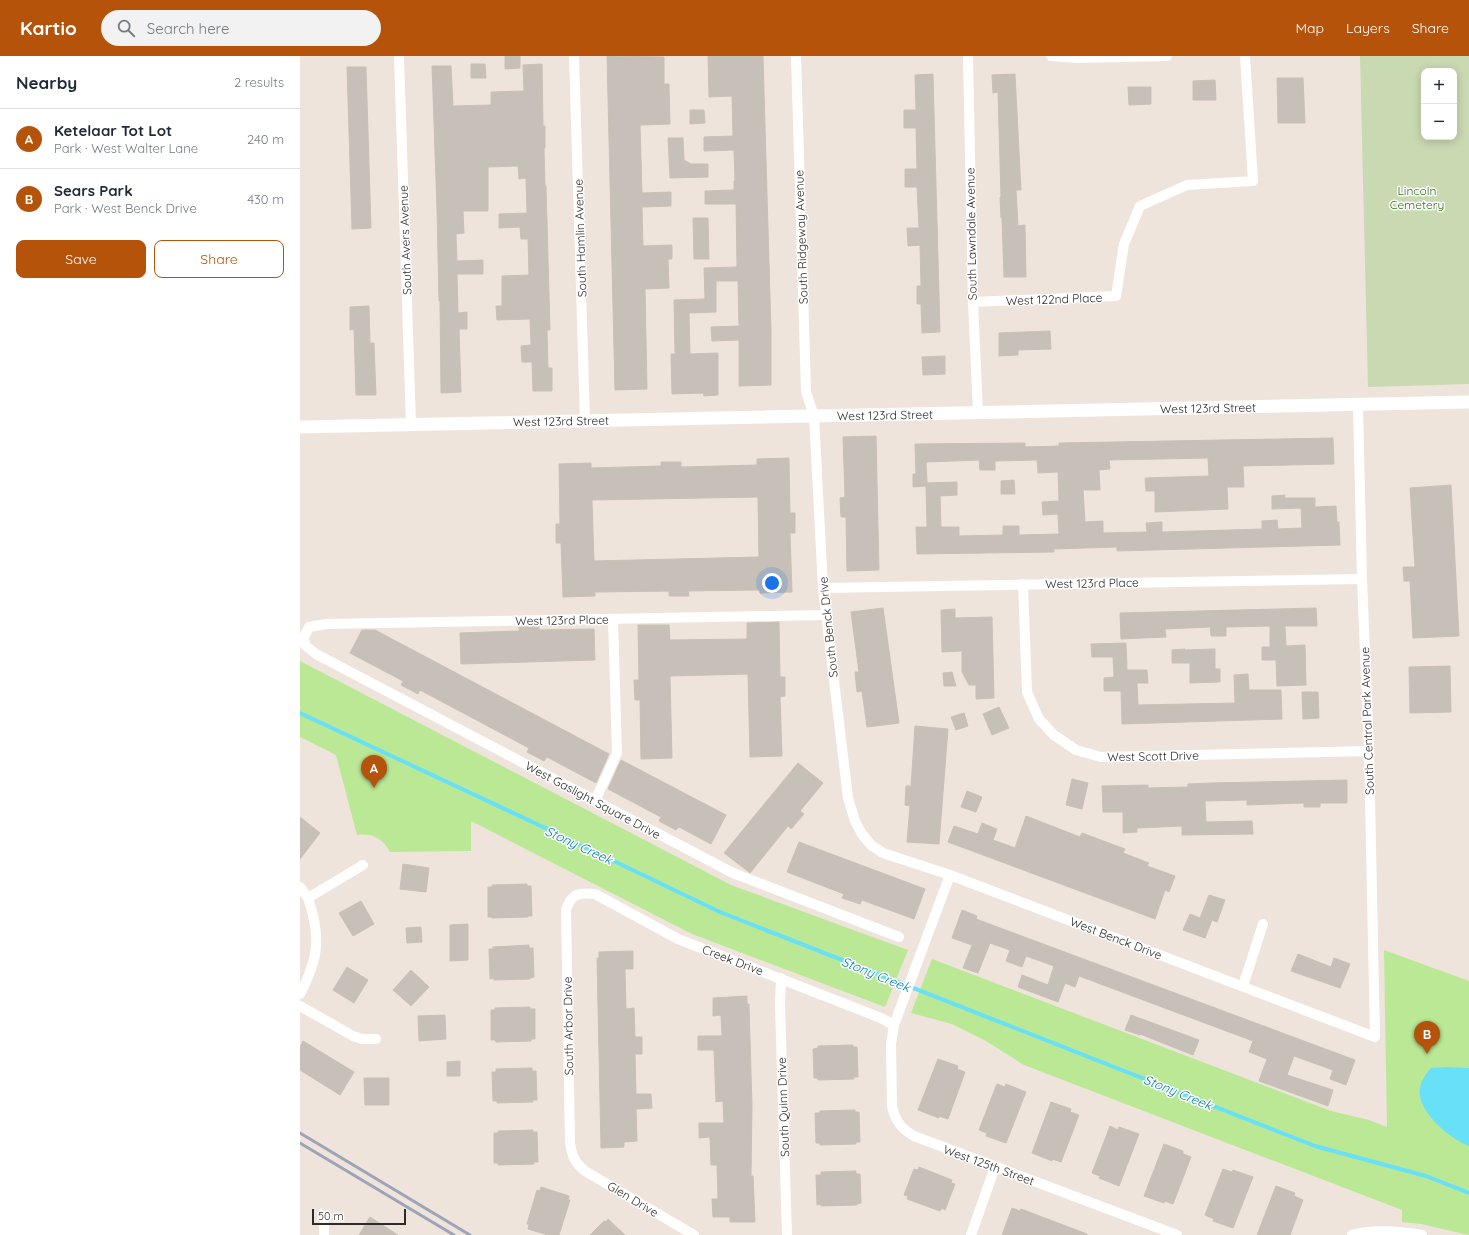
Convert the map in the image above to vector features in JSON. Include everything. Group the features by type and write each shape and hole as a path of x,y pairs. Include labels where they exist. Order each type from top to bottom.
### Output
{"street":[{"name":"South Avers Avenue","path":"399,56 411,425"},
{"name":"South Hamlin Avenue","path":"574,56 585,421"},
{"name":"South Ridgeway Avenue","path":"796,56 806,392 814,416"},
{"name":"South Lawndale Avenue","path":"968,56 973,302 978,413"},
{"path":"1051,56 1078,58 1167,56"},
{"name":"West 122nd Place","path":"973,302 1116,296 1124,244 1140,206 1187,184 1252,181 1245,56"},
{"name":"West 123rd Street","path":"300,427 1469,402"},
{"name":"South Central Park Avenue","path":"1358,405 1362,578 1369,751 1375,1037"},
{"name":"South Benck Drive","path":"814,416 823,588 826,615 848,798 855,821 862,834"},
{"name":"West 123rd Place","path":"823,588 1362,578"},
{"name":"West Scott Drive","path":"1023,584 1027,692 1039,719 1054,735 1076,750 1101,757 1369,751"},
{"name":"West 123rd Place","path":"304,638 309,627 326,624 826,615"},
{"path":"595,801 617,753 613,619"},
{"name":"West Gaslight Square Drive","path":"304,638 305,645 316,654 733,873 899,937"},
{"name":"West Benck Drive","path":"862,834 871,845 882,853 950,875 1375,1037"},
{"path":"308,898 363,865"},
{"name":"West 125th Street","path":"950,875 904,994 894,1025 890,1044 892,1106 898,1125 906,1132 914,1136 1177,1235"},
{"path":"300,887 308,898 315,921 316,952 308,978 300,994"},
{"name":"Creek Drive","path":"576,895 584,893 595,894 678,939 781,978 881,1018 894,1025"},
{"name":"South Arbor Drive","path":"574,1160 570,1143 566,910 568,901 576,895"},
{"path":"1243,986 1263,924"},
{"name":"South Quinn Drive","path":"781,978 780,1005 787,1235"},
{"path":"300,1006 353,1036 362,1039 376,1039"},
{"name":"Glen Drive","path":"574,1160 585,1171 694,1235"},
{"path":"971,1235 995,1167"},
{"path":"1352,1235 1370,1232 1413,1233 1422,1235"}],"green space":[{"name":"Lincoln Cemetery","path":"1360,56 1469,56 1469,384 1368,387"},
{"path":"300,661 731,885 908,950 885,1007 692,934 471,821 471,851 390,852 380,840 372,836 357,835 336,755 300,737"},
{"path":"1384,950 1469,981 1469,1235 1421,1224 1402,1222 1402,1210 1024,1065 986,1041 952,1024 911,1013 932,959 1331,1111 1369,1120 1387,1127"}],"water":[{"path":"1431,1068 1469,1068 1469,1146 1454,1138 1439,1126 1432,1119 1422,1104 1420,1088 1426,1074"}],"building":[{"path":"505,56 520,56 520,68 505,69"},
{"path":"607,56 664,57 664,84 669,84 670,124 640,125 642,193 671,192 671,206 642,207 643,246 672,245 672,259 668,259 669,288 645,289 647,389 615,390"},
{"path":"708,56 763,56 771,331 771,385 739,386 739,340 712,341 711,327 739,326 738,281 716,281 716,312 689,313 690,354 718,353 718,395 704,396 703,393 672,394 671,354 675,354 674,300 705,299 704,268 737,267 736,204 705,204 705,191 734,190 735,181 734,150 704,151 704,137 733,136 732,96 709,97"},
{"path":"471,64 485,64 486,78 471,78"},
{"path":"542,64 550,330 547,330 548,368 552,368 552,391 533,391 532,362 522,362 521,346 531,345 530,319 497,320 496,306 502,306 502,276 529,275 528,239 521,239 520,227 499,228 499,214 527,213 526,178 519,179 518,166 488,167 488,211 463,211 464,233 456,234 457,261 483,260 483,274 457,274 458,313 467,312 467,329 459,329 461,392 441,393 440,301 432,66 451,66 453,106 491,105 491,92 524,91 523,65"},
{"path":"347,67 366,67 371,228 352,229"},
{"path":"933,74 940,332 922,333 921,304 917,304 917,286 921,286 920,245 908,246 907,228 919,228 917,187 905,187 905,169 917,169 916,128 904,128 904,110 916,110 915,75"},
{"path":"1015,74 1021,190 1016,190 1018,226 1025,225 1026,277 1004,277 1000,197 998,92 993,93 992,75"},
{"path":"1277,78 1303,78 1305,123 1278,123"},
{"path":"1215,80 1216,100 1193,100 1193,81"},
{"path":"1128,87 1151,87 1151,104 1129,105"},
{"path":"690,110 704,110 705,123 690,124"},
{"path":"668,138 683,138 684,160 691,164 708,164 708,177 670,178"},
{"path":"693,218 708,218 709,259 694,259"},
{"path":"369,306 370,343 374,343 376,395 356,395 354,329 350,330 350,307"},
{"path":"1050,331 1051,349 1018,350 1018,355 999,356 999,333"},
{"path":"945,356 945,374 923,375 922,357"},
{"path":"876,436 879,570 847,571 846,517 841,517 840,498 845,497 843,437"},
{"path":"1333,438 1334,464 1243,466 1244,487 1227,487 1228,509 1155,512 1155,491 1146,491 1145,478 1209,476 1208,458 1109,460 1110,469 1099,470 1100,490 1083,490 1085,522 1103,521 1103,533 1147,532 1146,523 1162,522 1162,532 1262,529 1262,521 1277,520 1278,529 1302,528 1301,508 1272,509 1272,496 1285,495 1285,498 1315,498 1315,507 1336,506 1337,522 1339,522 1340,545 1117,551 1117,547 1054,549 1054,552 917,554 916,527 927,527 926,486 913,487 913,474 916,474 915,444 1025,443 1025,447 1059,446 1059,443","holes":["979,460 980,470 995,470 995,461 1037,460 1038,473 1058,472 1059,501 1042,502 1043,515 1058,514 1059,534 1019,535 1019,526 1003,526 1003,535 959,536 959,527 941,527 940,496 957,495 957,482 927,483 926,462"]},
{"path":"789,458 790,513 795,513 795,533 790,533 792,592 760,593 760,590 688,591 689,596 669,596 669,591 595,592 595,596 563,597 561,543 556,543 556,524 560,524 559,464 591,463 591,468 661,466 661,462 681,462 681,467 757,465 757,459","holes":["758,497 759,557 594,561 592,500"]},
{"path":"1014,480 1015,494 1001,494 1001,481"},
{"path":"1451,485 1459,636 1413,638 1410,581 1404,581 1403,567 1415,567 1410,488"},
{"path":"883,608 899,723 867,727 862,691 857,692 855,672 859,672 851,612"},
{"path":"1316,608 1317,626 1285,626 1286,646 1305,645 1306,685 1277,686 1276,660 1262,660 1262,647 1270,647 1270,626 1226,627 1226,636 1211,636 1210,627 1165,629 1166,637 1121,639 1120,613"},
{"path":"955,609 955,618 992,617 994,698 976,699 976,685 969,685 962,672 962,651 942,652 941,610"},
{"path":"779,622 780,677 785,677 785,696 780,697 782,756 750,757 748,674 670,676 672,758 641,759 640,700 635,700 634,680 639,680 638,625 669,625 670,640 747,639 747,623"},
{"path":"519,627 539,627 539,630 594,629 595,660 461,664 460,633 519,631"},
{"path":"362,630 375,630 609,754 596,783 547,757 544,761 527,752 529,748 420,690 418,694 401,685 403,681 350,653"},
{"path":"1126,643 1127,670 1147,670 1148,683 1137,683 1138,705 1235,703 1234,675 1248,674 1249,690 1281,690 1282,719 1122,724 1121,691 1104,691 1104,678 1114,677 1113,657 1092,657 1091,644"},
{"path":"1215,649 1215,669 1220,669 1220,682 1190,683 1190,663 1172,663 1172,650"},
{"path":"1450,666 1451,712 1410,713 1409,667"},
{"path":"952,672 956,686 944,686 943,673"},
{"path":"1302,692 1318,692 1319,718 1303,719"},
{"path":"999,707 1009,728 992,735 983,714"},
{"path":"964,713 968,726 956,730 951,717"},
{"path":"915,726 948,729 939,844 907,842 910,806 905,805 906,786 911,786"},
{"path":"621,760 726,815 711,844 679,827 676,830 659,821 661,817 608,789"},
{"path":"798,763 823,783 800,811 804,814 791,829 788,826 750,873 724,853"},
{"path":"1072,779 1088,783 1082,809 1066,805"},
{"path":"1347,780 1347,803 1320,803 1320,807 1304,807 1304,803 1247,805 1247,800 1205,801 1206,822 1252,821 1253,834 1182,835 1182,826 1137,828 1137,832 1123,833 1123,812 1103,812 1102,786 1148,785 1148,788 1188,787 1188,784 1211,783"},
{"path":"967,791 982,797 976,812 961,807"},
{"path":"1026,816 1080,837 1082,833 1125,849 1123,853 1149,863 1147,866 1175,876 1169,892 1165,890 1155,919 948,842 954,826 978,834 982,823 997,829 993,840 1015,848"},
{"path":"300,817 320,833 300,859"},
{"path":"799,842 925,889 914,919 862,900 860,904 842,898 844,894 787,872"},
{"path":"403,864 429,868 426,892 400,889"},
{"path":"527,884 527,886 531,886 532,916 488,917 488,887 492,887 492,885"},
{"path":"1209,895 1225,900 1217,922 1212,920 1205,938 1183,930 1190,914 1200,918"},
{"path":"361,901 374,924 353,936 339,913"},
{"path":"962,910 977,916 976,919 1355,1060 1346,1085 1330,1079 1333,1070 1294,1056 1287,1075 1333,1090 1328,1106 1259,1081 1267,1059 1249,1052 1253,1041 1079,976 1075,987 1065,983 1058,1002 1018,987 1022,975 1048,985 1054,966 1026,956 1022,967 1006,961 1010,950 990,943 978,973 963,968 972,945 952,938"},
{"path":"468,924 468,960 450,961 450,925"},
{"path":"421,927 422,942 407,943 406,928"},
{"path":"529,945 529,948 533,948 534,977 530,979 490,979 489,949 493,949 493,947"},
{"path":"633,951 633,969 625,969 626,1009 634,1008 635,1037 642,1037 642,1054 635,1054 636,1094 651,1094 652,1108 636,1109 637,1141 624,1142 624,1147 601,1148 597,958 599,958 599,952"},
{"path":"1298,954 1331,967 1334,958 1350,964 1340,988 1291,971"},
{"path":"347,967 368,980 354,1003 333,990"},
{"path":"411,970 429,987 411,1006 393,990"},
{"path":"747,996 747,1004 749,1004 752,1106 751,1176 753,1176 755,1222 730,1222 730,1217 713,1217 712,1199 718,1199 717,1165 711,1165 710,1137 699,1138 699,1123 724,1123 723,1101 716,1102 714,1050 698,1050 698,1036 722,1036 721,1015 713,1016 713,998"},
{"path":"530,1007 530,1009 535,1009 535,1039 531,1039 531,1041 496,1042 495,1040 491,1040 491,1010 495,1010 495,1008"},
{"path":"445,1015 446,1039 419,1041 418,1016"},
{"path":"1131,1015 1199,1040 1193,1055 1140,1034 1125,1030"},
{"path":"303,1041 354,1072 340,1095 300,1070 300,1047"},
{"path":"853,1045 853,1047 857,1047 858,1077 854,1077 854,1079 818,1080 818,1078 814,1078 813,1049 818,1048 818,1046"},
{"path":"938,1059 958,1066 957,1069 965,1072 948,1119 939,1116 939,1118 918,1110"},
{"path":"460,1061 460,1076 447,1076 447,1062"},
{"path":"532,1068 532,1071 536,1071 537,1100 533,1100 533,1102 497,1103 497,1101 493,1101 492,1072 496,1072 496,1069"},
{"path":"364,1078 389,1078 389,1105 365,1105"},
{"path":"997,1084 1005,1087 1006,1084 1026,1092 1006,1143 986,1136 987,1133 979,1130"},
{"path":"1051,1102 1071,1109 1070,1112 1079,1115 1061,1162 1052,1159 1052,1161 1032,1153"},
{"path":"855,1110 855,1112 859,1112 860,1142 856,1142 856,1144 820,1145 820,1143 816,1143 815,1113 820,1113 820,1111"},
{"path":"1110,1126 1118,1130 1119,1127 1139,1134 1119,1186 1099,1178 1100,1176 1092,1173"},
{"path":"533,1130 533,1132 537,1132 538,1162 534,1162 534,1164 498,1165 498,1163 494,1163 494,1133 498,1133 498,1131"},
{"path":"1164,1144 1183,1151 1183,1154 1191,1157 1173,1204 1165,1201 1164,1203 1144,1196"},
{"path":"919,1167 952,1180 951,1183 955,1184 945,1210 942,1208 940,1211 907,1199 908,1196 904,1195 914,1169 918,1170"},
{"path":"1223,1169 1232,1172 1233,1170 1253,1177 1233,1228 1213,1221 1214,1219 1205,1215"},
{"path":"856,1171 856,1174 860,1174 861,1203 857,1205 817,1205 816,1175 821,1175 821,1172"},
{"path":"1276,1186 1295,1193 1294,1196 1303,1200 1290,1235 1257,1235"},
{"path":"541,1187 569,1196 568,1200 570,1200 559,1235 548,1235 528,1229 529,1224 527,1224 537,1190 540,1191"},
{"path":"1012,1208 1020,1211 1021,1209 1087,1235 1002,1235"},
{"path":"370,1217 398,1235 359,1235"},
{"path":"608,1219 625,1235 590,1235 604,1221 606,1222"}],"waterway":[{"name":"Stony Creek","path":"300,713 720,912 1315,1146 1426,1176 1469,1193"}],"railway":[{"path":"300,1133 470,1235"},
{"path":"300,1143 454,1235"}],"place":[{"name":"Ketelaar Tot Lot","path":"374,788"},
{"name":"Sears Park","path":"1427,1054"}]}
